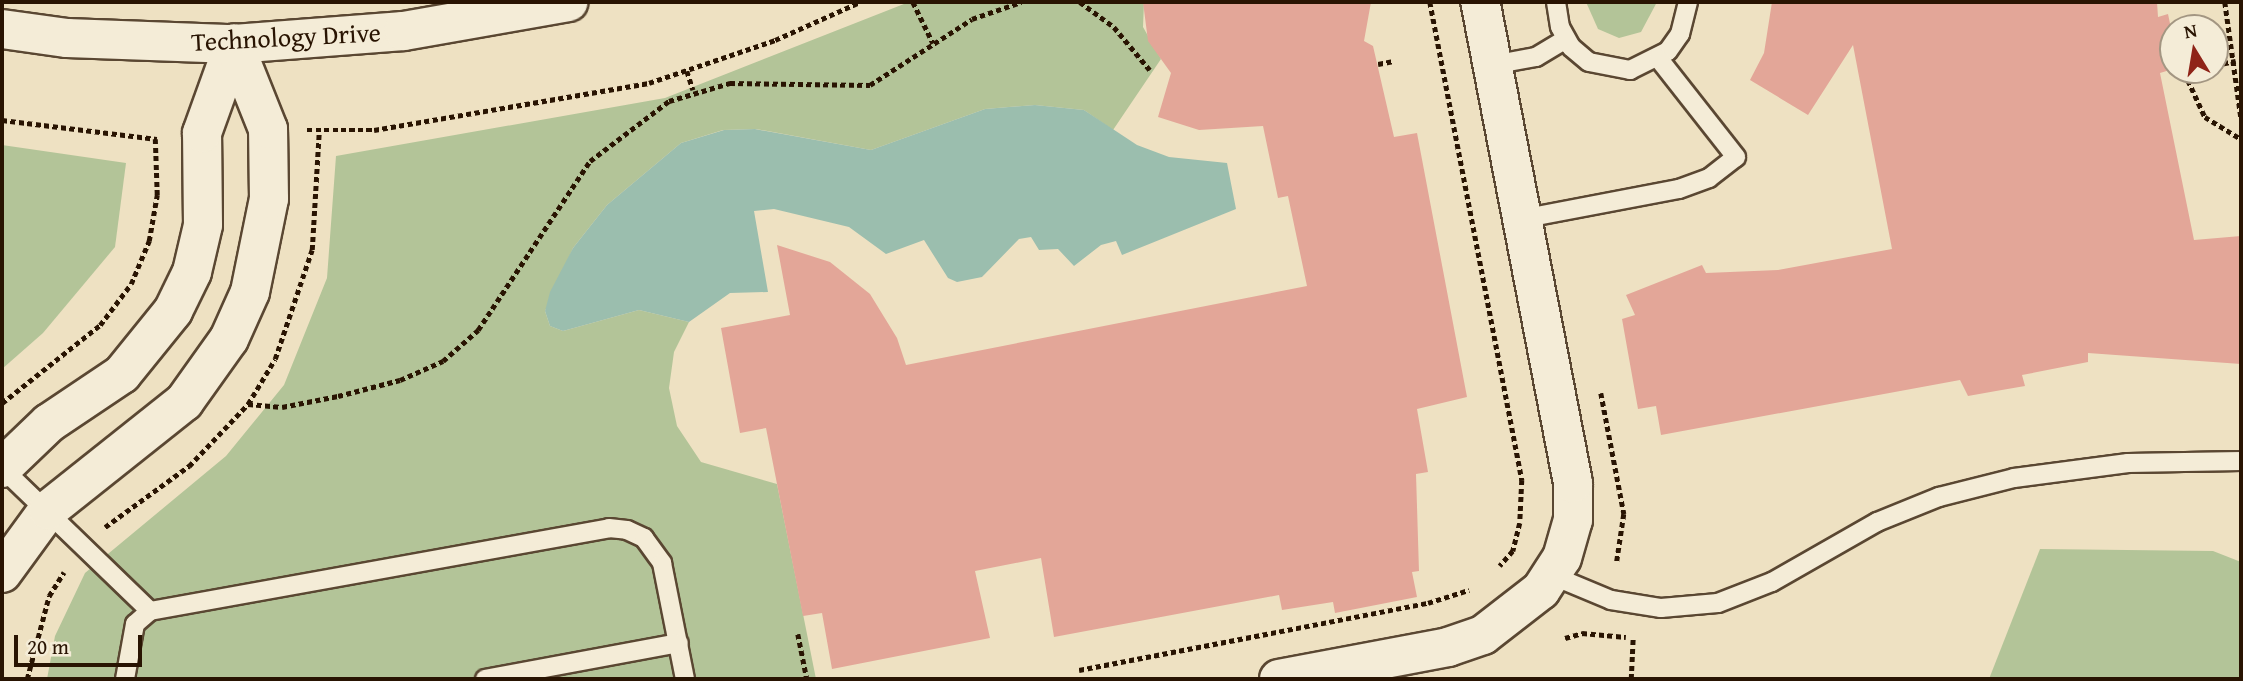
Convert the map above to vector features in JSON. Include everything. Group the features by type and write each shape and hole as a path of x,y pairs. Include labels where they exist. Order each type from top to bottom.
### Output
{"street":[{"name":"Technology Drive","path":"2,29 67,38 234,44 404,31 568,2"},
{"path":"1279,679 1448,647 1483,635 1516,614 1551,575 1562,558 1573,520 1573,484 1480,2"},
{"path":"2,468 49,423 122,374 173,311 192,272 203,225 202,132 234,44"},
{"path":"2,573 48,510 184,402 229,339 250,292 270,199 268,129 234,44"}],"lane":[{"path":"1556,2 1566,38 1589,62 1609,69 1630,70 1658,58 1681,34 1688,2"},
{"path":"1492,65 1536,57 1566,38"},
{"path":"1521,219 1679,189 1709,178 1736,157 1658,58"},
{"path":"1551,575 1611,600 1661,608 1718,603 1772,582 1877,522 1938,497 2014,478 2128,463 2241,461"},
{"path":"2,468 150,611"},
{"path":"125,679 135,624 150,611 610,528 644,538 662,563 685,679"},
{"path":"485,679 679,643"}],"path":[{"path":"299,128 374,130 649,83 687,71 860,2"},
{"path":"913,2 933,43"},
{"path":"248,404 282,407 338,396 400,380 443,361 478,330 590,161 629,126 693,90 730,83 870,85 893,74 933,43 972,19 1021,2"},
{"path":"1080,2 1114,27 1150,70"},
{"path":"1430,2 1522,480 1513,551 1492,576"},
{"path":"2225,2 2236,61 2241,118"},
{"path":"1378,64 1394,61"},
{"path":"2229,62 2236,61"},
{"path":"687,71 693,90"},
{"path":"2190,84 2206,117 2241,139"},
{"path":"2,120 155,139 166,134"},
{"path":"2,403 100,325 131,284 149,242 157,195 155,139"},
{"path":"1079,670 1428,603 1474,587"},
{"path":"798,634 807,679"},
{"path":"1565,638 1582,634 1633,637 1631,679"}],"shaded area":[{"path":"909,2 1144,2 1143,27 1161,59 1113,130 1084,110 1035,105 985,109 871,150 756,129 723,130 681,143 607,205 573,248 545,311 550,326 563,331 639,310 689,322 674,352 669,388 677,426 701,462 777,484 816,679 47,679 55,636 85,573 226,456 284,385 327,278 336,156 665,98"},
{"path":"1586,2 1657,2 1641,32 1619,38 1598,29"},
{"path":"1035,105 1084,110 1137,145 1169,157 1227,163 1236,209 1122,255 1116,241 1101,245 1074,266 1058,249 1039,250 1031,237 1019,239 982,277 957,282 948,278 924,240 886,254 849,227 774,209 754,211 768,292 730,293 689,322 639,310 563,331 550,326 545,311 550,292 573,248 607,205 681,143 724,130 755,129 871,150 985,109"},
{"path":"2,145 126,163 115,247 43,333 2,369"},
{"path":"2040,549 2213,551 2241,562 2241,679 1989,679"}],"building":[{"path":"1143,2 1371,2 1364,41 1373,46 1394,137 1417,133 1467,397 1417,409 1428,472 1416,474 1419,571 1412,572 1417,597 1335,613 1333,602 1282,610 1279,595 1054,637 1041,558 975,571 990,638 832,669 822,613 803,616 766,428 740,433 721,328 790,315 777,245 830,262 870,294 897,338 906,365 1307,286 1288,196 1278,198 1263,126 1199,130 1158,117 1171,73 1148,41"},
{"path":"1772,2 2157,2 2159,84 2162,84 2194,240 2241,236 2241,364 2088,353 2088,362 2022,375 2025,386 1968,396 1960,380 1661,435 1656,406 1638,409 1622,319 1635,315 1626,295 1702,265 1706,273 1778,270 1892,249 1853,45 1808,115 1750,80 1764,53"}]}
